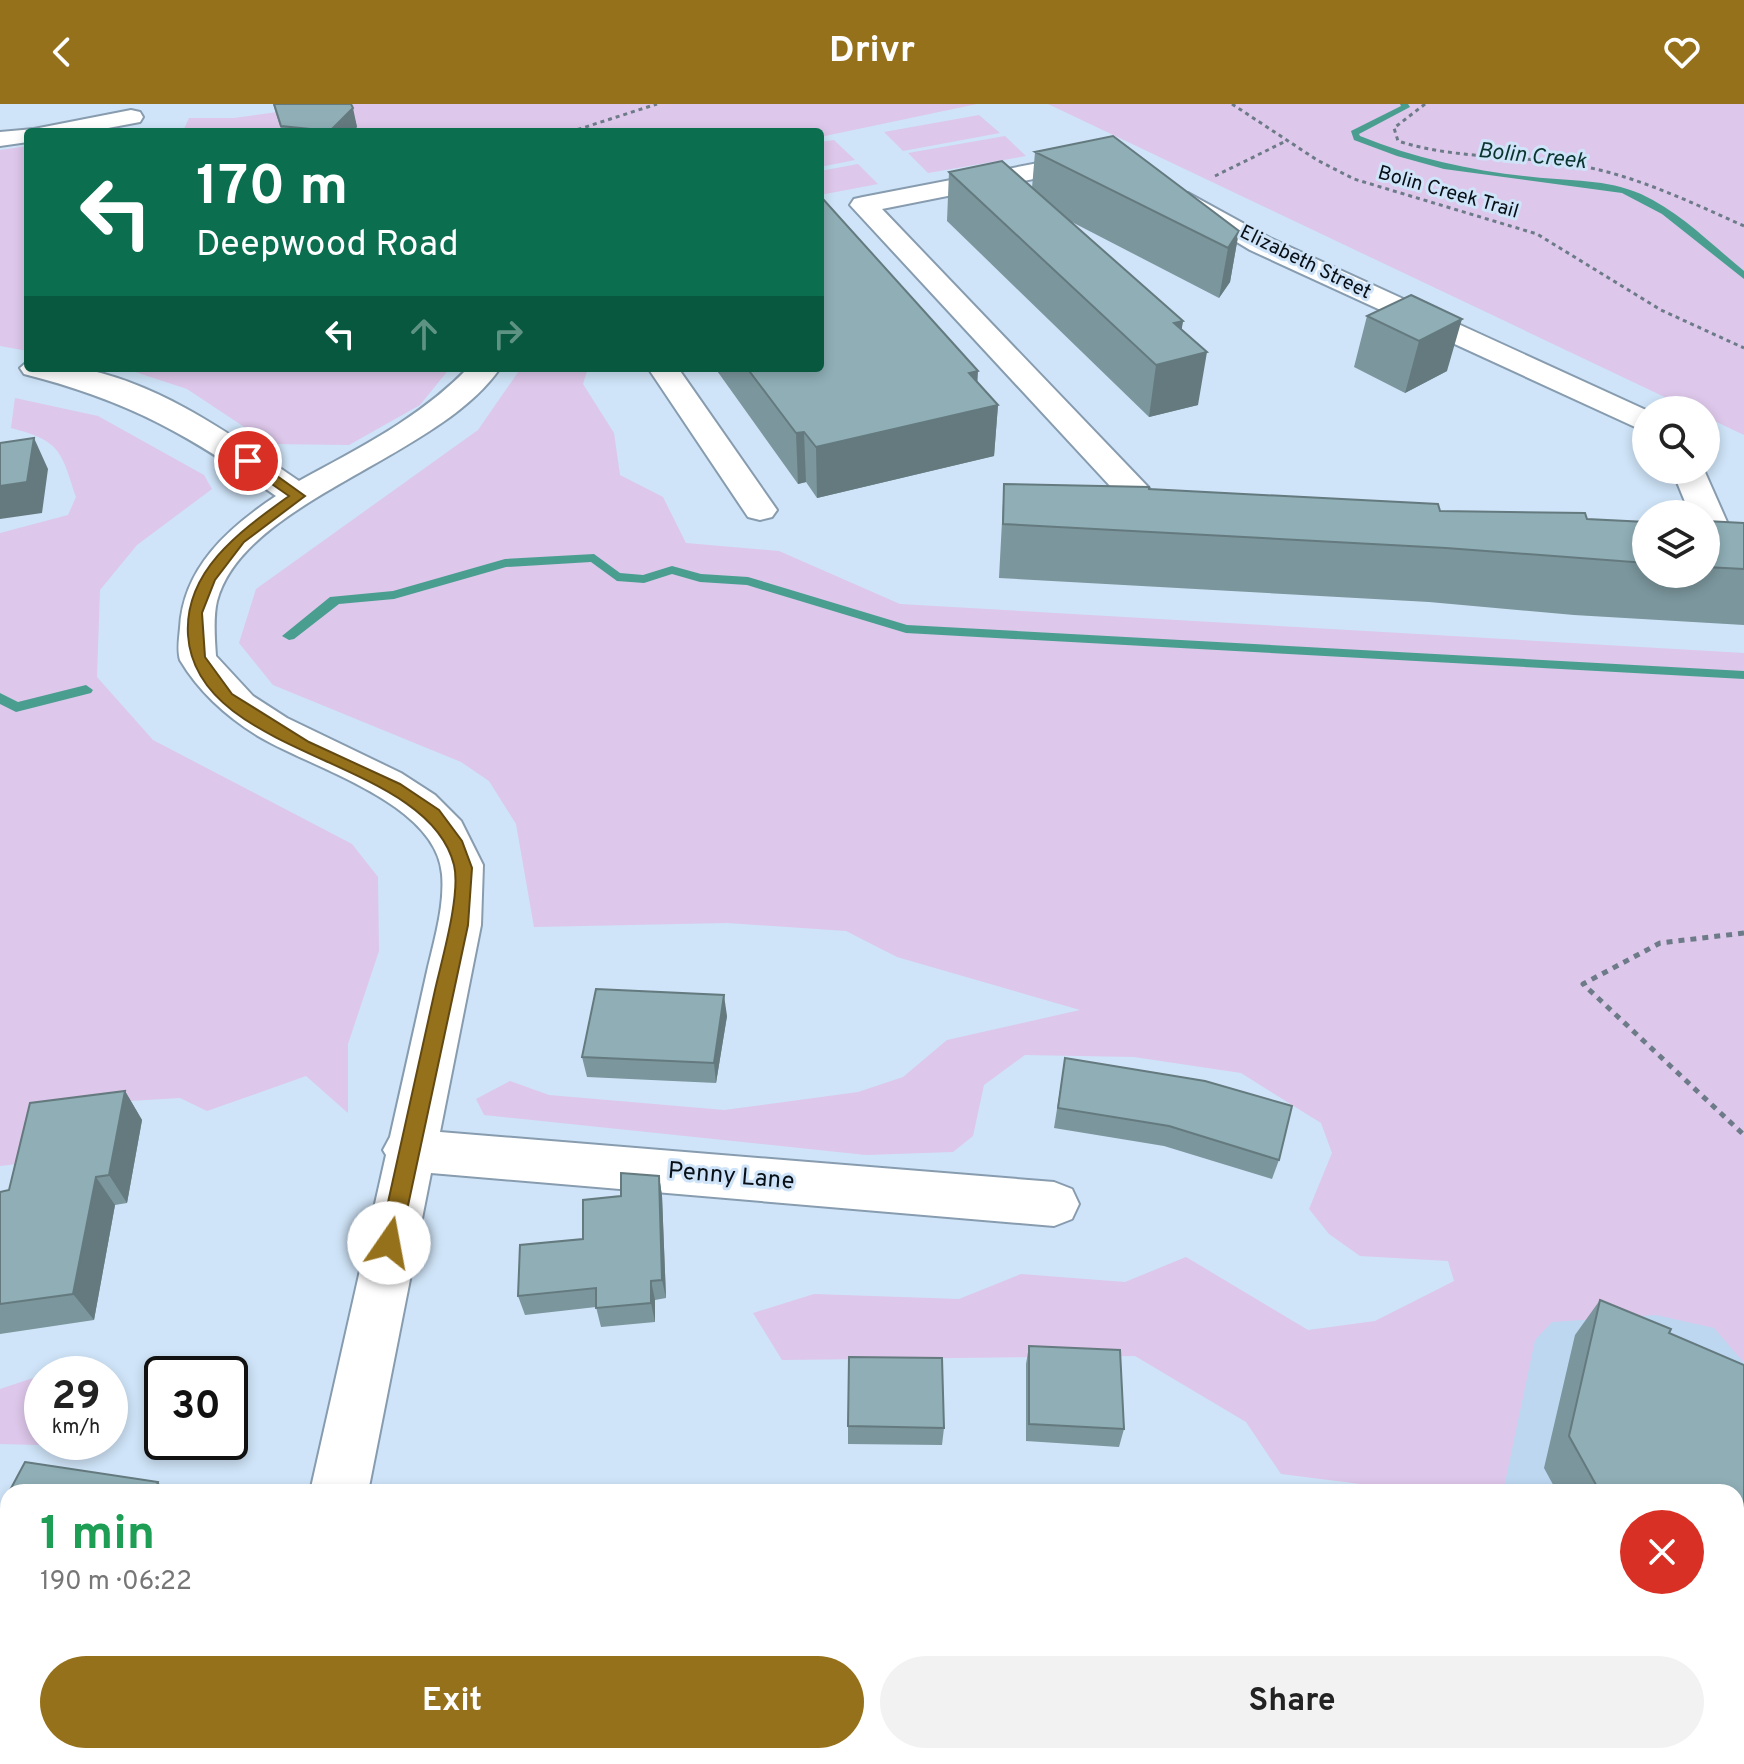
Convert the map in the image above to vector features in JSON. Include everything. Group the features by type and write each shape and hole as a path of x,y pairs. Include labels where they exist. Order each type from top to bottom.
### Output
{"street":[{"path":"67,128 131,117"},
{"path":"0,139 24,136"},
{"path":"834,211 1080,162 1113,162"},
{"name":"Elizabeth Street","path":"1167,188 1271,249 1632,416"},
{"path":"863,205 1152,495 1090,492"},
{"path":"0,363 24,366"},
{"path":"56,372 140,397 197,426 298,496"},
{"path":"341,1484 408,1150 459,925 463,868 453,841 433,814 394,788 304,746 226,698 197,657 194,613 208,580 239,539 298,496 424,422 465,391 482,372"},
{"path":"666,372 760,510"},
{"path":"1695,484 1721,532"},
{"name":"Penny Lane","path":"408,1150 1054,1204"}],"path":[{"path":"582,128 657,104"},
{"name":"Bolin Creek Trail","path":"1232,104 1315,161 1372,187 1486,216 1538,234 1638,297 1707,334 1744,348"},
{"path":"1425,104 1394,128 1398,141 1428,152 1467,158 1574,165 1632,180 1744,226"},
{"path":"1167,188 1241,166 1286,141"},
{"path":"1744,933 1660,943 1583,984 1744,1135"}],"shaded area":[{"path":"335,104 977,104 824,136 824,128 184,128 189,118 234,118"},
{"path":"1048,104 1744,104 1744,435 1720,424 1720,396 1663,396"},
{"path":"979,115 1000,133 903,151 884,132"},
{"path":"1005,136 1026,156 928,173 908,153"},
{"path":"834,140 855,160 824,166 824,141"},
{"path":"24,147 24,350 0,346 0,150"},
{"path":"858,164 878,184 824,194 824,170"},
{"path":"135,372 447,372 420,405 349,445 270,444 187,389"},
{"path":"518,372 587,372 583,384 614,433 620,475 663,497 686,543 779,551 900,604 1744,653 1744,1363 1714,1328 1656,1315 1552,1322 1535,1340 1505,1484 1360,1484 1281,1474 1246,1422 1135,1356 782,1360 753,1313 814,1294 959,1299 1021,1274 1125,1282 1186,1257 1308,1330 1375,1321 1454,1281 1448,1261 1360,1256 1329,1234 1309,1209 1332,1153 1321,1123 1241,1073 1134,1057 1025,1055 984,1085 973,1136 953,1152 866,1155 484,1115 476,1099 510,1081 549,1095 724,1110 858,1092 903,1077 947,1040 1080,1010 897,957 846,931 727,923 534,927 516,824 489,781 461,762 273,685 239,643 256,589 478,430"},
{"path":"15,398 98,416 204,475 212,489 137,545 100,590 97,677 153,740 352,844 378,877 379,951 348,1044 348,1113 306,1076 207,1111 180,1098 63,1105 17,1164 0,1166 0,533 68,515 76,497 57,450 40,438 11,428"},
{"path":"1469,1108 1744,1300 1744,1484 1485,1484"},
{"path":"24,1381 24,1445 0,1444 0,1389"}],"building":[{"path":"274,104 351,104 353,108 333,128 281,126"},
{"path":"1113,136 1239,231 1228,248 1035,152"},
{"path":"1002,161 1183,321 1174,323 1207,352 1156,365 949,172"},
{"path":"824,200 978,371 969,373 998,405 816,447 804,432 796,433 750,372 824,372"},
{"path":"1411,295 1462,319 1419,341 1367,316"},
{"path":"34,438 27,482 0,486 0,443"},
{"path":"1004,484 1149,487 1438,504 1440,511 1585,513 1587,519 1632,521 1632,562 1446,548 1003,524"},
{"path":"1720,522 1744,523 1744,569 1720,568"},
{"path":"596,989 724,995 714,1063 582,1057"},
{"path":"1065,1058 1205,1081 1292,1106 1279,1160 1169,1126 1058,1108"},
{"path":"125,1091 109,1175 96,1177 73,1294 0,1304 0,1192 9,1190 30,1103"},
{"path":"621,1173 659,1176 662,1280 651,1281 651,1303 596,1308 596,1288 518,1296 520,1245 583,1239 583,1200 621,1196"},
{"path":"1600,1300 1671,1329 1669,1333 1744,1365 1744,1484 1596,1484 1569,1436"},
{"path":"1029,1346 1120,1350 1124,1429 1029,1424"},
{"path":"849,1357 942,1358 944,1428 848,1426"},
{"path":"25,1462 158,1482 157,1484 13,1484"}],"waterway":[{"name":"Bolin Creek","path":"1404,104 1406,107 1354,133 1357,138 1400,155 1444,166 1625,191 1666,212 1744,276"},
{"path":"289,636 335,600 394,595 505,563 594,558 617,577 644,579 672,570 700,578 748,581 906,629 1744,675"},
{"path":"0,698 16,707 86,690"}],"route":[{"path":"248,461 298,496 239,539 208,580 194,613 197,657 226,698 304,746 394,788 433,814 453,841 463,868 459,925 389,1243"}]}
